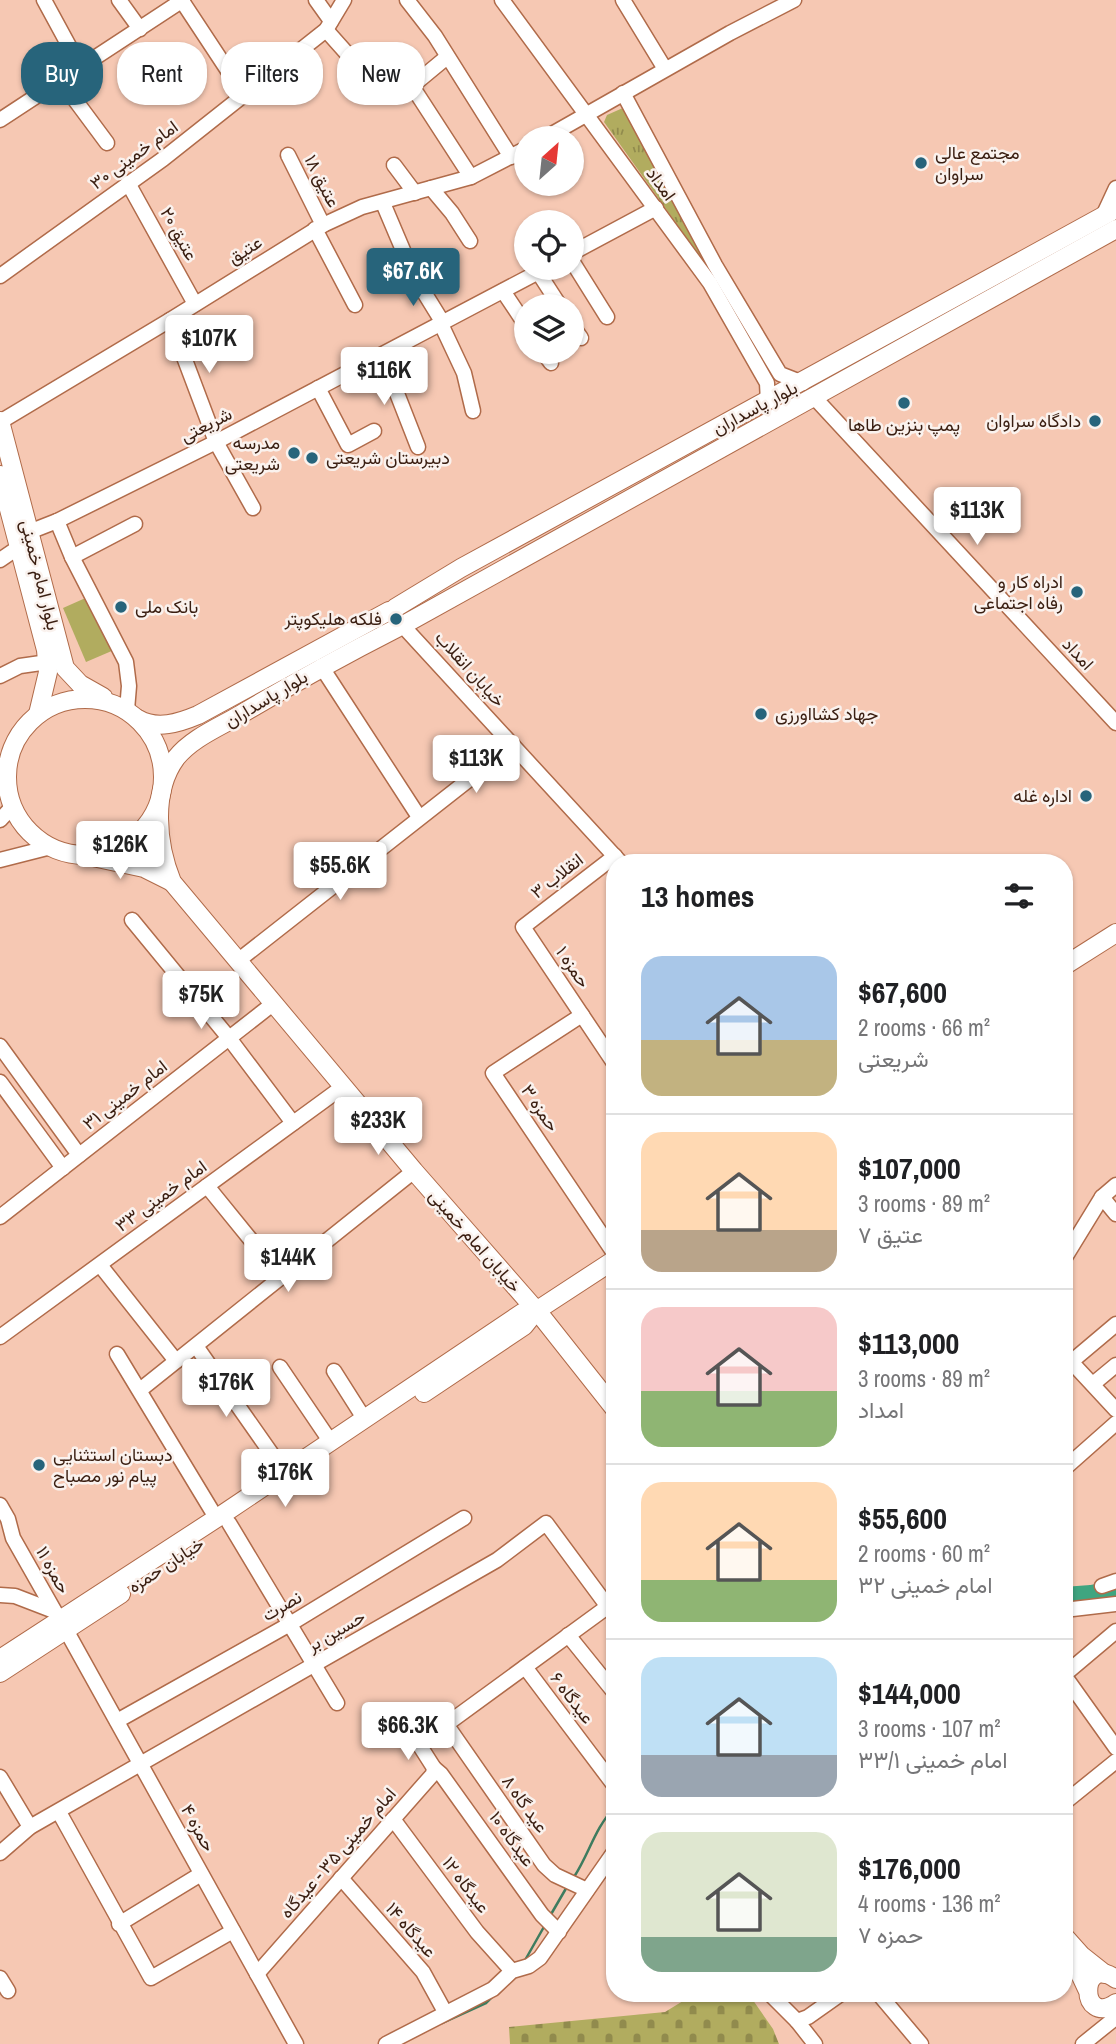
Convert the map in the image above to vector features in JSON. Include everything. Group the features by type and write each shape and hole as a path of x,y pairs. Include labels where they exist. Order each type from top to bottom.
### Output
{"main road":[{"name":"بلوار پاسداران","path":"161,796 176,759 192,744 321,666 402,626 808,389 1086,246 1112,218"},
{"name":"بلوار پاسداران","path":"126,711 147,724 158,725 189,719 392,610 461,568 768,401 808,389 896,329 1112,218"},
{"path":"1086,246 1116,241"},
{"name":"بلوار امام خمینی","path":"0,421 48,662 38,713"},
{"name":"بلوار امام خمینی","path":"0,475 2,494 24,539 65,668 80,684 126,711"},
{"path":"392,610 401,609 406,614 402,626"},
{"path":"89,698 126,711 151,734 160,754 163,775 161,846 172,882 144,867 51,847 6,813 9,756 20,732 38,713 62,702 89,698"},
{"path":"77,854 100,853 121,846 139,833 153,816 161,796"},
{"name":"خیابان امام خمینی","path":"172,882 414,1171 536,1311 606,1398"},
{"path":"1073,960 1116,933"},
{"name":"خیابان حمزه","path":"0,1659 221,1516 510,1336 529,1322 536,1311 606,1265"},
{"name":"خیابان حمزه","path":"221,1516 522,1313 536,1311"},
{"name":"خیابان حمزه","path":"0,1673 60,1620"},
{"path":"1073,1946 1111,1976"},
{"path":"1073,1965 1080,1974 1090,2000 1098,2007 1108,2008 1115,2014"},
{"path":"1087,1989 1091,1980 1111,1976"}],"street":[{"path":"44,0 67,42"},
{"path":"119,0 140,29"},
{"path":"103,53 182,0 221,60"},
{"path":"316,0 342,42"},
{"name":"امام خمینی ۳۰","path":"308,42 329,25 344,0"},
{"path":"407,0 511,158"},
{"name":"امداد","path":"502,0 656,208 709,269 780,374 808,389 1116,723"},
{"path":"623,0 665,69"},
{"path":"566,126 793,0"},
{"path":"447,57 412,86 471,177"},
{"name":"امداد","path":"623,93 767,383 768,401"},
{"path":"0,120 24,105"},
{"path":"78,105 107,143"},
{"name":"امام خمینی ۳۰","path":"0,276 163,159 231,105"},
{"name":"عتیق ۱۸","path":"288,155 355,305"},
{"name":"عتیق","path":"0,421 319,227 362,207 471,177 514,156"},
{"path":"394,164 415,193"},
{"name":"عتیق ۲۰","path":"128,183 195,304"},
{"path":"431,188 470,241"},
{"path":"1112,218 1116,188"},
{"path":"383,203 414,276 442,323 464,373 473,411"},
{"path":"584,247 656,208"},
{"name":"شریعتی","path":"0,560 24,539 57,521 216,442 523,280"},
{"path":"584,280 607,317"},
{"path":"503,291 514,308"},
{"path":"170,320 216,442 253,508"},
{"path":"382,355 418,447"},
{"path":"318,388 348,445 374,431"},
{"path":"57,521 72,557 126,662 129,686 126,711"},
{"path":"72,557 135,524"},
{"name":"خیابان انقلاب","path":"402,626 613,854"},
{"path":"0,676 20,666 48,662"},
{"path":"321,666 419,817"},
{"path":"239,960 513,745"},
{"path":"0,860 51,847"},
{"name":"انقلاب ۳","path":"523,927 606,868"},
{"path":"132,920 229,1038 293,1124"},
{"name":"حمزه ۱","path":"523,927 606,1051"},
{"name":"امام خمینی ۳۱","path":"0,1216 274,1003"},
{"name":"حمزه ۳","path":"582,1015 493,1073 606,1241"},
{"path":"0,1045 79,1155"},
{"path":"0,1082 62,1168"},
{"name":"امام خمینی ۳۳","path":"0,1337 344,1086"},
{"path":"140,1390 414,1171"},
{"path":"1073,1244 1102,1197 1116,1185"},
{"path":"207,1186 281,1277"},
{"path":"1102,1197 1116,1214"},
{"path":"100,1265 176,1361"},
{"path":"1073,1354 1116,1324"},
{"path":"196,1346 285,1473"},
{"path":"117,1354 316,1664 337,1703"},
{"path":"1073,1363 1116,1410"},
{"path":"1093,1384 1116,1366"},
{"path":"280,1367 326,1435"},
{"path":"334,1371 360,1412"},
{"path":"1073,1461 1116,1423"},
{"name":"حمزه ۱۱","path":"0,1505 13,1538 60,1620"},
{"name":"نصرت","path":"117,1721 290,1624 464,1518"},
{"name":"حسین بر","path":"0,1853 30,1827 497,1560 546,1523 606,1600"},
{"path":"0,1530 13,1538"},
{"path":"0,1595 15,1596 60,1620"},
{"path":"1073,1609 1116,1604"},
{"path":"434,1768 421,1746 425,1740 568,1636 606,1612"},
{"name":"حمزه ۴","path":"60,1620 296,2044"},
{"path":"1073,1667 1116,1631"},
{"path":"568,1636 606,1682"},
{"name":"عیدگاه ۶","path":"525,1667 606,1775"},
{"path":"1073,1688 1116,1748"},
{"name":"عید گاه ۸","path":"446,1724 544,1865 555,1875 587,1890"},
{"path":"1073,1796 1116,1761"},
{"name":"امام خمینی ۳۵ - عیدگاه","path":"257,1974 433,1774 434,1768"},
{"name":"عیدگاه ۱۰","path":"434,1768 542,1915 559,1932"},
{"path":"0,1777 30,1827"},
{"path":"59,1812 151,1978 233,1931"},
{"name":"عیدگاه ۱۲","path":"393,1819 477,1932 512,1971"},
{"path":"386,2044 493,1989 512,1971 529,1966 540,1958 606,1863"},
{"path":"119,1924 201,1874"},
{"name":"عیدگاه ۱۴","path":"341,1878 423,1972 445,2012"},
{"path":"0,1978 8,1992"},
{"path":"778,2002 815,2044"},
{"path":"797,2021 808,2017 829,2002"},
{"path":"886,2002 921,2044"},
{"path":"1083,2044 1115,2014"}],"green space":[{"path":"625,107 708,259 703,261 604,122 607,115"},
{"path":"90,596 114,650 86,662 63,608"},
{"path":"681,2002 754,2002 773,2029 779,2044 510,2044 509,2027 665,2012"}],"waterway":[{"path":"1073,1595 1116,1589"},
{"path":"574,1877 606,1819"},
{"path":"550,1916 568,1885"},
{"path":"524,1962 545,1925"},
{"path":"442,2023 486,2003 492,1997"}],"place":[{"name":"مجتمع عالی سراوان","path":"921,163"},
{"name":"پمپ بنزین طاها","path":"904,403"},
{"name":"دادگاه سراوان","path":"1095,421"},
{"name":"مدرسه شریعتی","path":"294,453"},
{"name":"دبیرستان شریعتی","path":"312,458"},
{"name":"ادراه کار و رفاه اجتماعی","path":"1077,592"},
{"name":"بانک ملی","path":"121,607"},
{"name":"فلکه هلیکوپتر","path":"396,619"},
{"name":"جهاد کشااورزی","path":"761,714"},
{"name":"اداره غله","path":"1086,796"},
{"name":"دبستان استثنایی پیام نور مصباح","path":"39,1465"}]}
